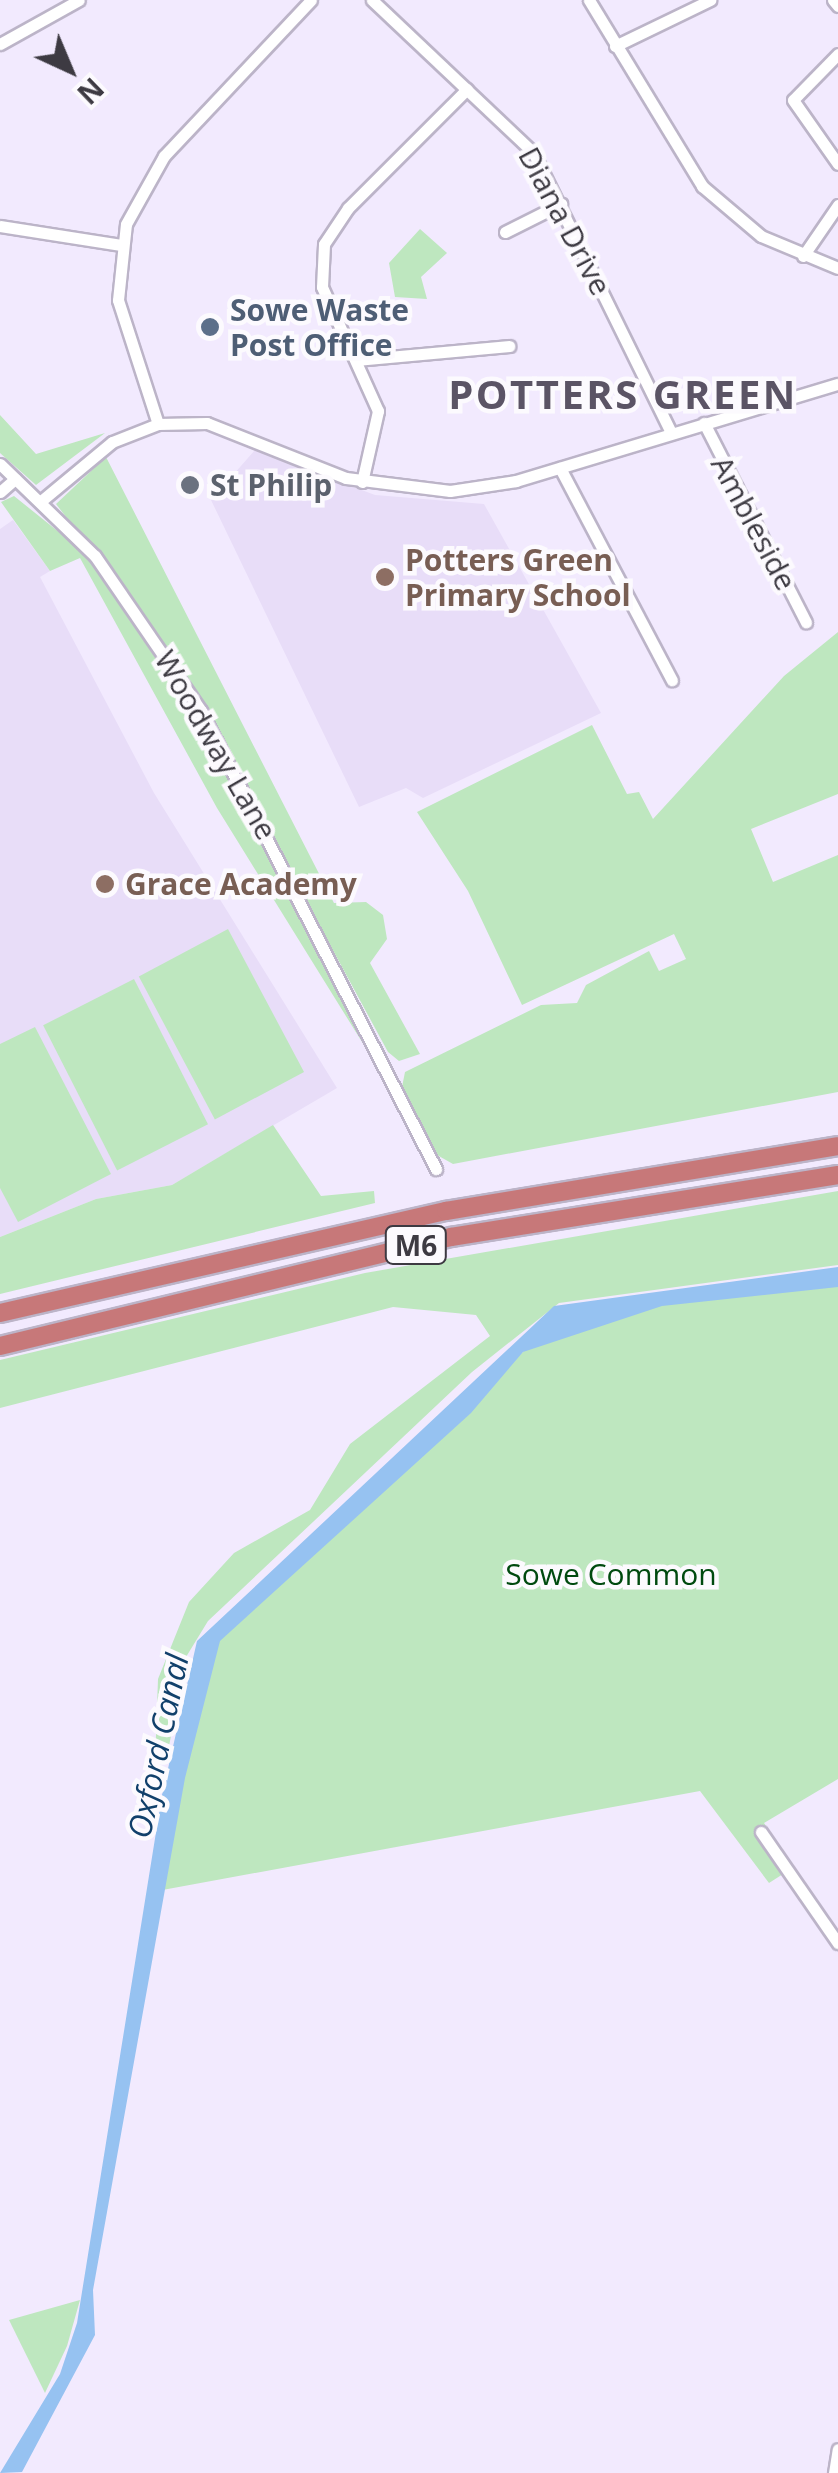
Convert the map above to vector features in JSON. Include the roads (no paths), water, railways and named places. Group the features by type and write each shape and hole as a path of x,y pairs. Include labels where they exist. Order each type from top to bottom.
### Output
{"highway":[{"name":"M6","path":"0,1313 446,1211 838,1146"},
{"name":"M6","path":"0,1346 451,1237 838,1175"}],"street":[{"path":"0,44 79,0"},
{"path":"158,424 120,314 121,245 164,156 311,0"},
{"name":"Diana Drive","path":"372,0 528,145 671,433"},
{"path":"589,0 702,186 741,223 803,256 838,268"},
{"path":"615,46 710,0"},
{"path":"833,0 838,6"},
{"path":"838,54 792,100 838,164"},
{"path":"362,482 378,411 322,287 329,230 468,89"},
{"path":"505,232 560,204"},
{"path":"803,256 838,205"},
{"path":"0,226 121,245"},
{"path":"356,360 509,346"},
{"path":"41,501 112,442 158,424 222,426 362,482 450,491 560,468 838,384"},
{"name":"Ambleside","path":"704,423 806,622"},
{"name":"Woodway Lane","path":"0,464 95,556 201,710 436,1169"},
{"path":"560,468 672,680"},
{"path":"0,492 15,479"},
{"path":"761,1832 838,1943"},
{"path":"834,2473 838,2449"}],"water":[{"path":"838,1267 838,1287 662,1306 523,1352 471,1413 220,1641 185,1778 93,2290 95,2335 22,2472 0,2473 60,2374 77,2323 162,1795 197,1641 554,1306"}],"place":[{"name":"Sowe Waste Post Office","path":"210,327"},
{"name":"St Philip","path":"190,485"},
{"name":"Potters Green Primary School","path":"385,577"},
{"name":"Grace Academy","path":"105,884"}],"district":[{"name":"POTTERS GREEN","path":"623,394"}],"park label":[{"name":"Sowe Common","path":"611,1574"}],"water label":[{"name":"Oxford Canal","path":"158,1746"}]}
